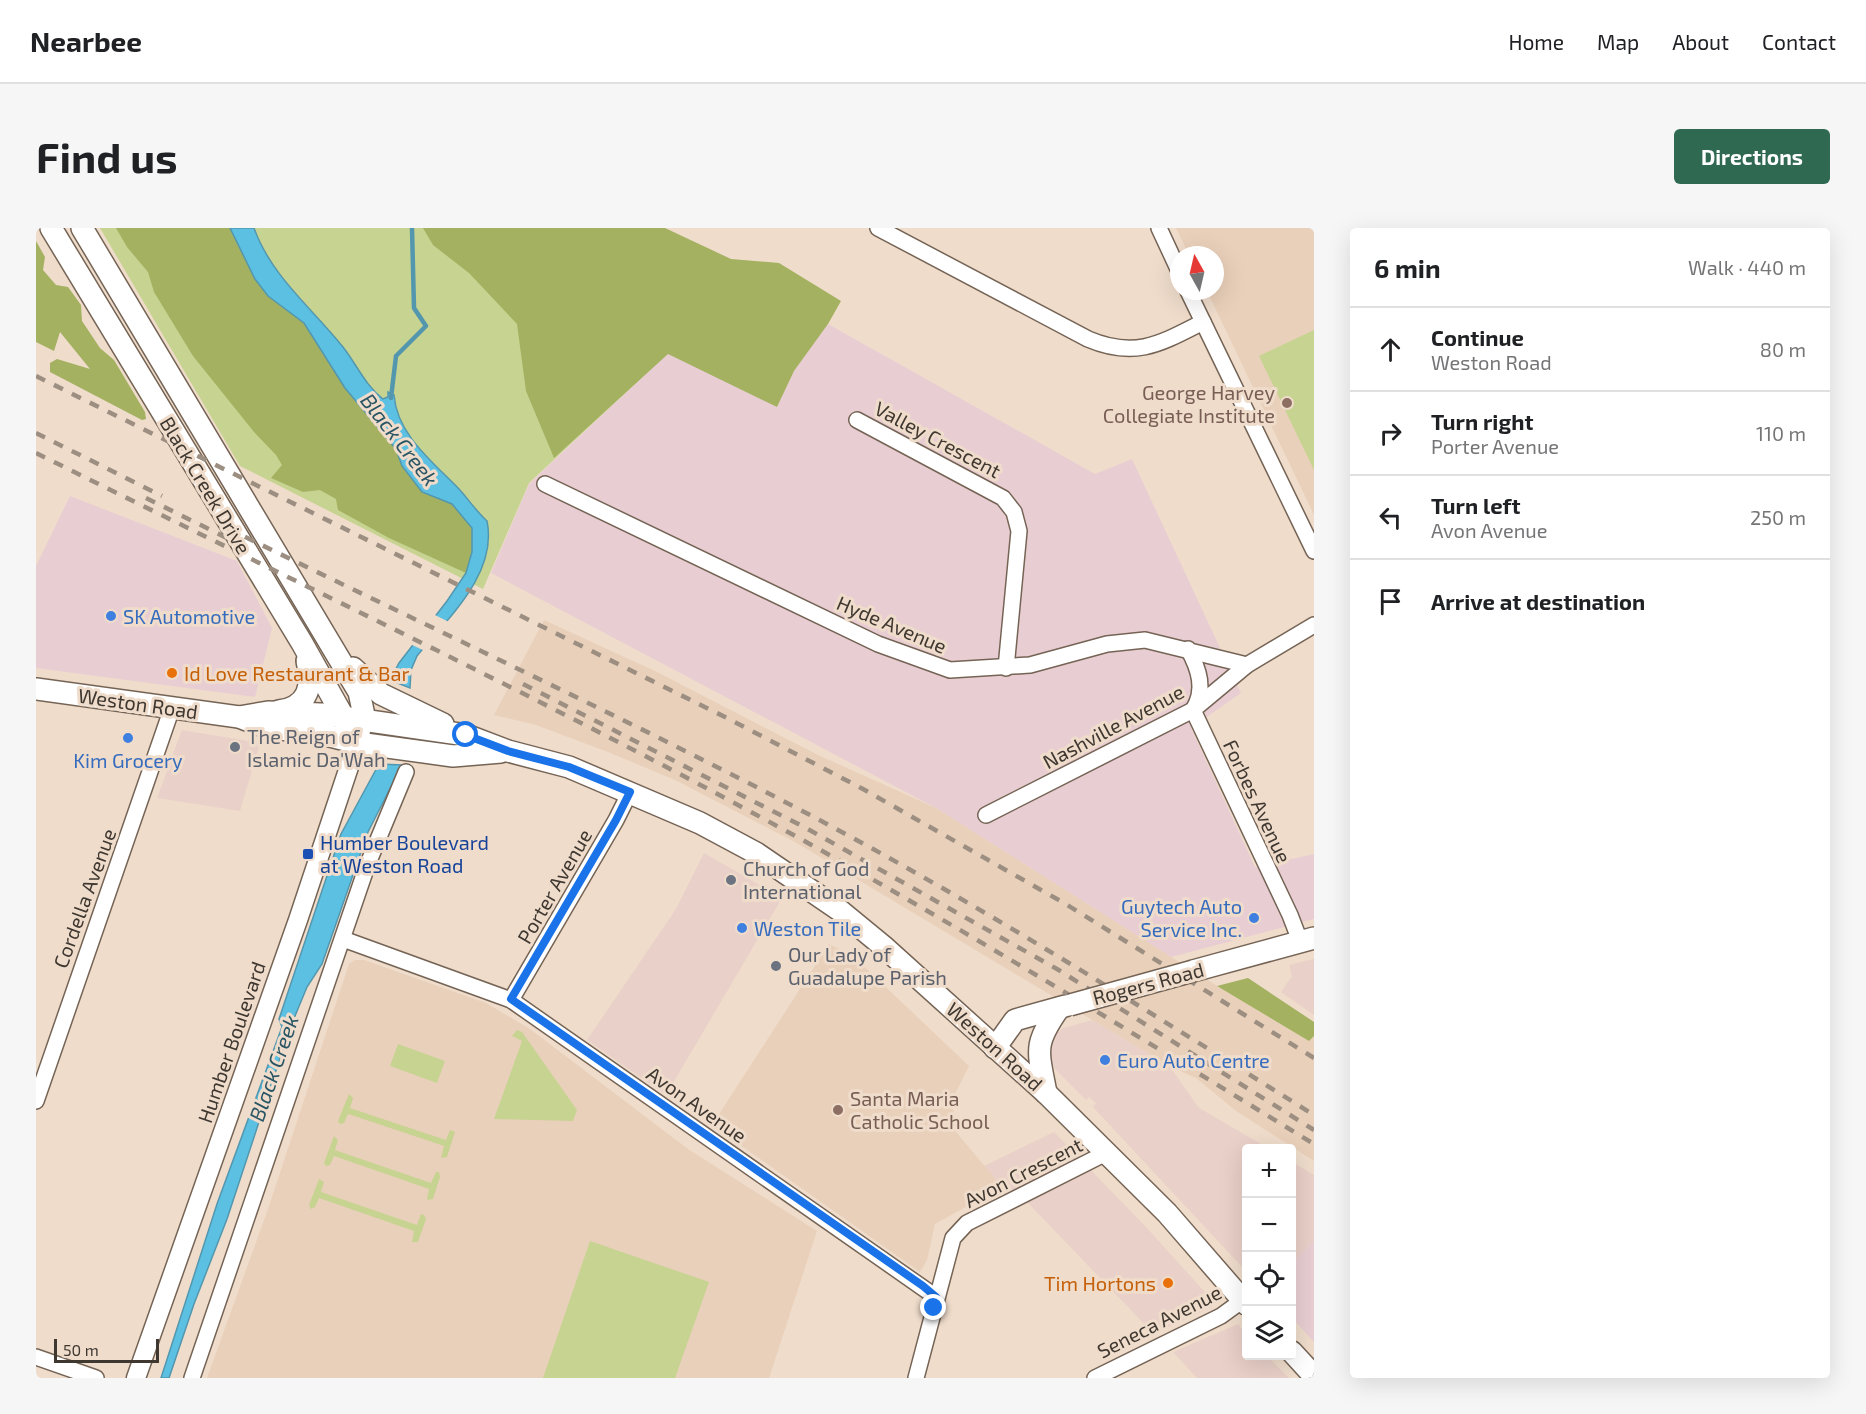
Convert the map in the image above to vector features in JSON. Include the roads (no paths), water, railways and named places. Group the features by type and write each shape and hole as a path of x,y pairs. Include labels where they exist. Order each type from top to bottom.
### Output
{"main road":[{"name":"Black Creek Drive","path":"51,228 354,728"},
{"name":"Black Creek Drive","path":"82,228 359,692 354,728"},
{"path":"324,633 358,673 381,694 466,735"},
{"path":"268,712 284,710 294,705 306,697 311,687 311,677 302,643"},
{"name":"Weston Road","path":"36,689 239,717 265,727 326,735 354,728 466,735 508,751 569,767 700,823 756,853 838,909 883,946 1046,1093 1167,1213 1242,1299"},
{"name":"Weston Road","path":"239,717 268,712 354,728 453,756 508,751"},
{"name":"Rogers Road","path":"995,1048 1015,1020 1307,940"},
{"path":"1046,1093 1038,1052 1039,1043 1042,1033 1064,1007"},
{"path":"1296,1356 1314,1376"}],"street":[{"path":"878,228 1088,339 1116,349 1147,347 1203,322"},
{"path":"1159,228 1170,252"},
{"path":"1192,300 1314,551"},
{"name":"Valley Crescent","path":"857,420 1003,498 1014,512 1019,531 1018,552 1006,668"},
{"name":"Hyde Avenue","path":"545,484 878,644 929,665 950,670 1006,668 1129,641 1161,642 1246,665"},
{"name":"Nashville Avenue","path":"986,815 1193,710 1246,665 1314,625"},
{"path":"1188,649 1200,682 1200,697 1193,710"},
{"name":"Cordella Avenue","path":"36,1101 172,708"},
{"name":"Forbes Avenue","path":"1193,710 1290,915 1307,940"},
{"name":"Humber Boulevard","path":"136,1378 298,920 354,728"},
{"path":"192,1378 367,866 406,772"},
{"name":"Porter Avenue","path":"511,999 616,820 630,792"},
{"name":"Avon Avenue","path":"343,939 511,999 936,1297"},
{"name":"Avon Crescent","path":"936,1297 953,1238 967,1223 1106,1153"},
{"path":"916,1378 936,1297"},
{"name":"Seneca Avenue","path":"1095,1378 1242,1304"},
{"path":"36,1358 96,1378"}],"water":[{"name":"Black Creek","path":"230,228 254,228 261,245 281,276 343,347 377,393 383,399 388,397 388,392 394,395 402,423 409,435 487,521 488,540 485,559 478,577 455,611 417,656 411,670 410,688 390,680 399,663 466,573 472,552 472,528 452,504 422,492 402,466 396,449 345,388 304,323 268,296 255,279"},
{"name":"Black Creek","path":"379,764 402,765 368,832 322,964 307,987 290,1028 227,1219 194,1304 169,1378 161,1378 217,1204 282,1027 279,1019 341,834"}],"waterway":[{"name":"Black Creek","path":"391,398 396,356 426,326 414,308 412,228"}],"railway":[{"path":"36,376 727,718 863,789 1064,903 1314,1058"},
{"path":"36,433 162,496"},
{"path":"36,453 515,689 705,787 994,950 1314,1144"},
{"path":"146,498 235,542"},
{"path":"227,528 594,706 812,816 1003,923 1314,1115"},
{"path":"523,684 806,828 1057,969 1314,1130"}],"place":[{"name":"George Harvey Collegiate Institute","path":"1287,403"},
{"name":"SK Automotive","path":"111,616"},
{"name":"Id Love Restaurant & Bar","path":"172,673"},
{"name":"Kim Grocery","path":"128,738"},
{"name":"The Reign of Islamic Da'Wah","path":"235,747"},
{"name":"Humber Boulevard at Weston Road","path":"308,854"},
{"name":"Church of God International","path":"731,880"},
{"name":"Guytech Auto Service Inc.","path":"1254,918"},
{"name":"Weston Tile","path":"742,928"},
{"name":"Our Lady of Guadalupe Parish","path":"776,966"},
{"name":"Euro Auto Centre","path":"1105,1060"},
{"name":"Santa Maria Catholic School","path":"838,1110"},
{"name":"Tim Hortons","path":"1168,1283"}]}
